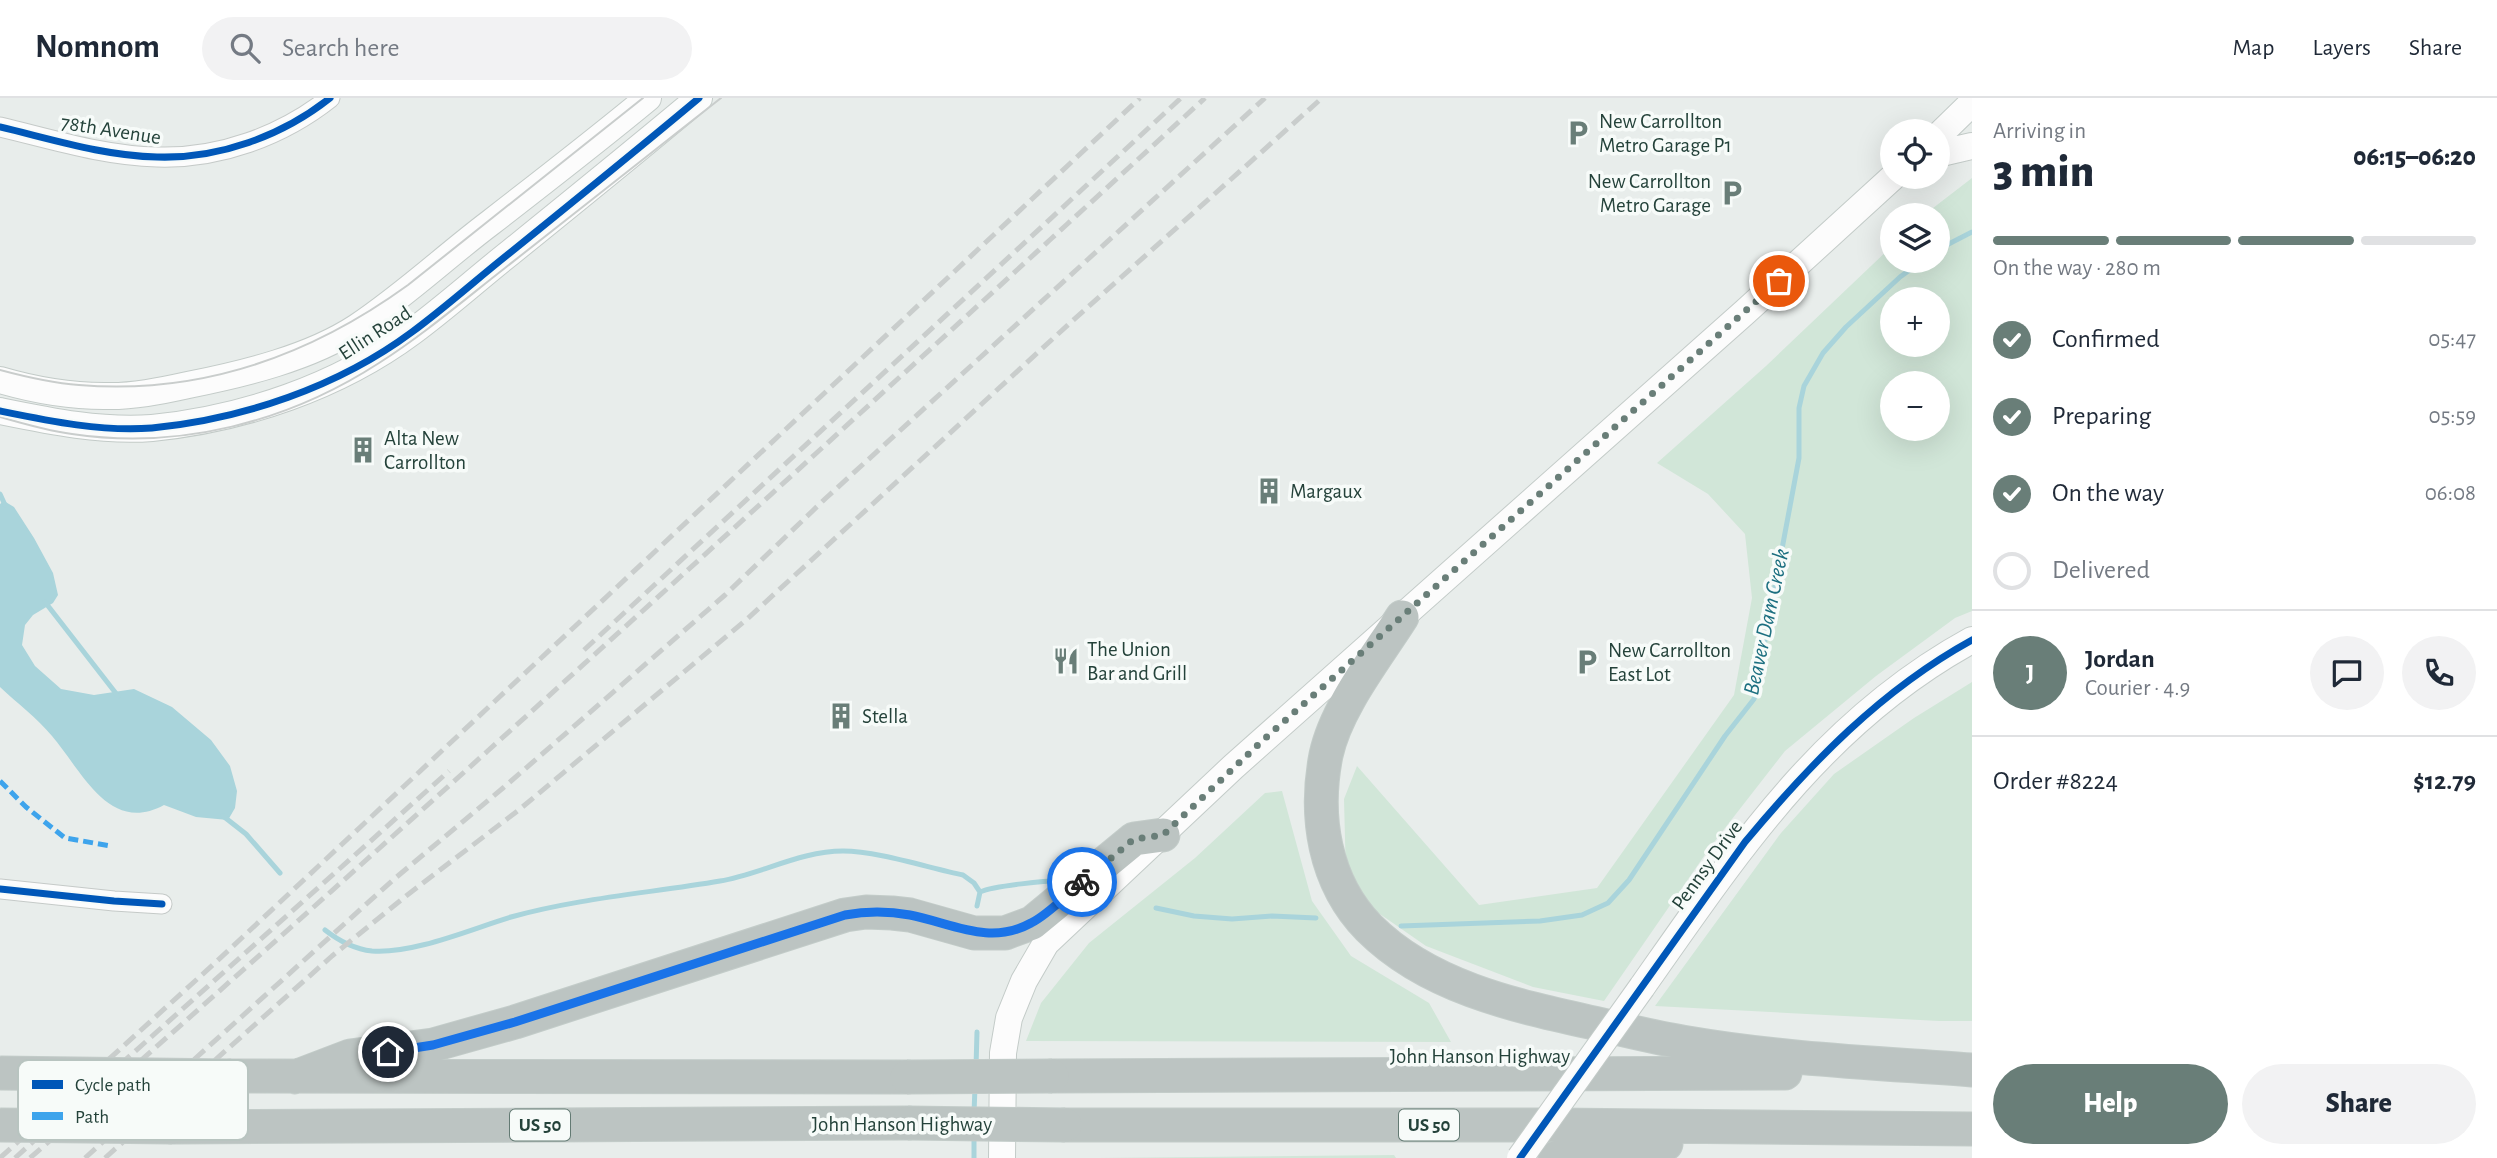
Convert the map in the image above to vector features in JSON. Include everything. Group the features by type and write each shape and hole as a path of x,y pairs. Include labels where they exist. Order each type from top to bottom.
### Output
{"highway":[{"path":"1402,617 1338,722 1326,754 1321,806 1324,844 1334,875 1353,909 1387,944 1416,965 1478,993 1544,1012 1688,1044 1972,1071"},
{"path":"295,1077 351,1056 433,1045 515,1022 845,915 866,912 910,915 974,933 1005,933 1032,923 1134,839 1163,835"},
{"name":"John Hanson Highway","path":"248,1076 908,1077 1972,1071"},
{"name":"John Hanson Highway","path":"0,1073 18,1073"},
{"name":"John Hanson Highway","path":"248,1127 908,1123 1972,1129"},
{"name":"John Hanson Highway","path":"0,1125 18,1125"},
{"path":"1555,1158 1794,1129"}],"main road":[{"name":"Ellin Road","path":"0,380 28,388 106,396 158,391 250,372 320,345 355,329 404,294 648,98"},
{"name":"Ellin Road","path":"0,411 100,427 151,428 261,407 340,376 411,333 699,98"},
{"path":"1950,124 1972,103"},
{"path":"1950,151 1972,146"},
{"path":"1002,1158 1003,1053 1009,1017 1024,981 1046,943 1233,768 1880,189"},
{"name":"Pennsy Drive","path":"1520,1158 1745,842 1804,774 1860,718 1890,694 1917,673 1972,640"}],"street":[{"name":"78th Avenue","path":"0,127 127,155 198,155 259,139 290,125 330,98"},
{"path":"0,888 162,904"}],"green space":[{"path":"1972,178 1972,611 1955,618 1876,676 1785,751 1711,846 1604,1001 1533,987 1426,946 1377,912 1346,878 1344,799 1357,766 1479,905 1597,888 1734,695 1752,598 1745,534 1708,494 1657,463 1766,366 1880,257 1880,273 1950,273 1950,203 1940,203"},
{"path":"1972,682 1972,1021 1655,1006 1781,833 1834,774 1914,718"},
{"path":"1282,791 1312,901 1351,956 1429,1003 1451,1042 1026,1041 1041,1003 1089,943 1195,858 1265,793"},
{"path":"1394,1155 1396,1158 1098,1158"}],"water":[{"path":"4,501 14,507 34,538 53,573 58,595 53,603 33,615 25,625 22,645 35,666 61,689 94,695 134,689 172,707 211,740 230,766 237,791 235,808 228,820 196,817 164,805 145,812 128,812 112,806 86,781 46,729 0,687 0,504"}],"waterway":[{"name":"Beaver Dam Creek","path":"1950,243 1972,232"},
{"name":"Beaver Dam Creek","path":"1401,926 1540,921 1582,915 1608,903 1629,880 1725,736 1754,699 1799,458 1799,408 1804,386 1823,353 1846,327 1906,273"},
{"path":"0,494 5,505"},
{"path":"45,602 118,696"},
{"path":"223,816 246,834 280,873"},
{"path":"325,930 347,944 365,950 406,949 537,910 720,881 812,855 843,851 887,857 963,875 974,883 980,892"},
{"name":"Beaver Dam Creek","path":"977,906 980,892 987,890 1065,881"},
{"name":"Beaver Dam Creek","path":"1156,908 1194,916 1232,919 1272,916 1316,918"},
{"name":"Beaver Dam Creek","path":"976,1067 977,1032"},
{"name":"Beaver Dam Creek","path":"974,1113 975,1087"},
{"name":"Beaver Dam Creek","path":"974,1136 974,1158"}],"tram line":[{"path":"0,370 79,385 168,384 252,365 293,350 371,310 408,285 643,98"},
{"path":"0,417 72,434 153,438 232,427 308,401 344,384 411,341 721,98"}],"railway":[{"path":"108,1060 1140,98"},
{"path":"584,650 1181,98"},
{"path":"141,1060 474,764 1205,98"},
{"path":"194,1060 393,880 725,595 826,498 1265,98"},
{"path":"215,1060 332,956 520,809 746,620 1070,323 1322,98"},
{"path":"125,1060 449,771"},
{"path":"0,1158 20,1140"},
{"path":"15,1158 35,1140"},
{"path":"30,1158 50,1140"},
{"path":"85,1158 105,1140"},
{"path":"105,1158 125,1140"}],"marked path":[{"path":"0,781 26,807 65,838 111,846"}],"cycle path":[{"path":"0,127 117,154 180,157 226,149 271,134 330,98"},
{"path":"0,411 95,427 152,428 221,417 255,408 321,384 383,352 425,322 699,98"},
{"path":"1520,1158 1745,842 1770,813 1822,757 1878,705 1907,682 1972,640"},
{"path":"0,889 162,904"}],"way so far":[{"path":"1082,882 1134,839 1163,835 1262,741 1779,281"}],"place":[{"name":"New Carrollton Metro Garage P1","path":"1578,133"},
{"name":"New Carrollton Metro Garage","path":"1732,193"},
{"name":"Alta New Carrollton","path":"363,450"},
{"name":"Margaux","path":"1269,491"},
{"name":"The Union Bar and Grill","path":"1066,661"},
{"name":"New Carrollton East Lot","path":"1587,662"},
{"name":"Stella","path":"841,716"}],"route":[{"path":"388,1052 433,1045 515,1022 828,919 855,913 910,915 974,933 1005,933 1032,923 1082,882"}]}
